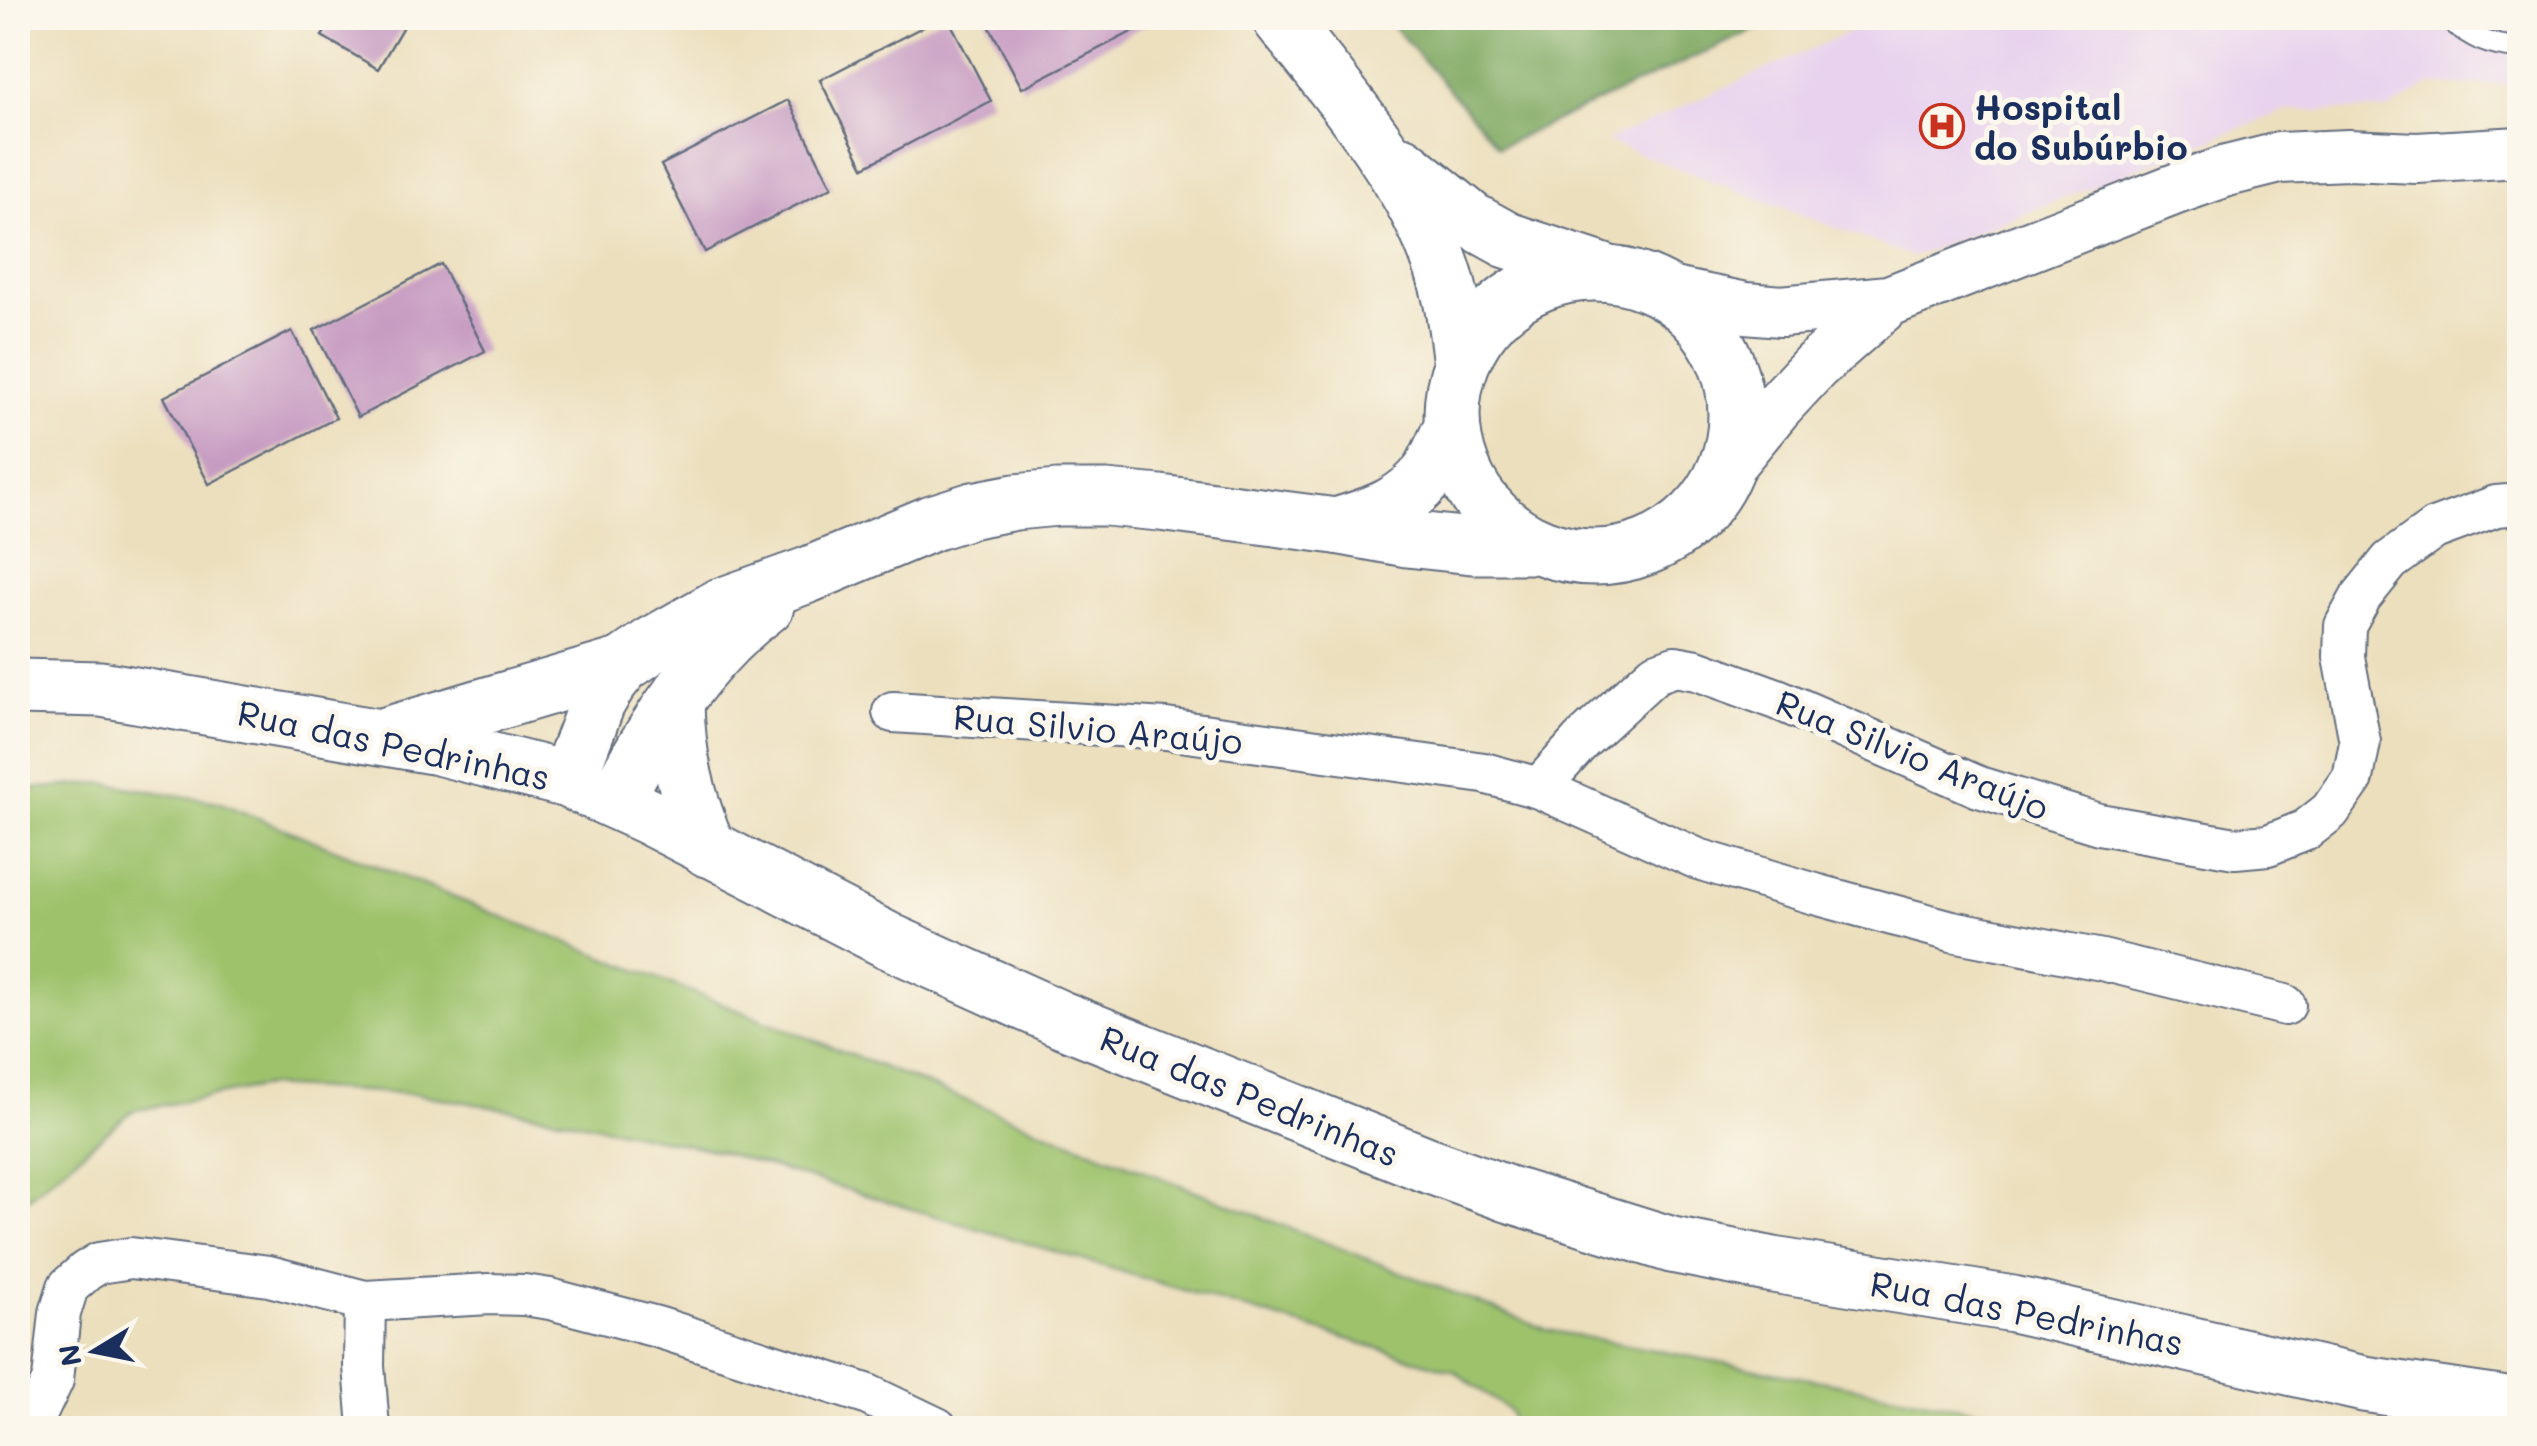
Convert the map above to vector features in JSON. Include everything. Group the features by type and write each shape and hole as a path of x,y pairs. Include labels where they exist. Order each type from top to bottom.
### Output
{"main road":[{"path":"1280,18 1377,143 1418,212 1434,244 1450,295 1462,364"},
{"path":"1377,143 1471,220 1507,240 1664,291 1707,330 1722,355 1732,383 1736,412 1725,470 1712,494 1673,534 1648,547 1593,558 1538,546 1512,531 1488,510 1470,485 1458,457 1452,426 1454,394 1462,364 1488,320 1507,302 1554,278 1606,273"},
{"path":"1336,526 1407,498 1430,471 1452,426"},
{"path":"383,736 623,664 722,606 932,523 1014,502 1058,498 1160,503 1424,541 1538,546"},
{"path":"592,791 635,764 695,676 730,636 808,575"},
{"path":"592,791 596,703 623,664"},
{"name":"Rua das Pedrinhas","path":"18,687 102,689 383,736 537,770 592,791 889,941 1061,1020 1425,1164 1610,1228 1773,1265 2013,1304 2364,1384 2520,1407"},
{"path":"676,702 677,745 683,774 708,849"}],"street":[{"path":"1664,291 1746,308 1782,311 1889,301 2106,215 2227,171 2279,158 2417,158 2520,152"},
{"path":"2417,158 2520,174"},
{"path":"1725,470 1815,366 1889,301"},
{"name":"Rua Silvio Araújo","path":"1539,788 1581,741 1654,673 1676,666 1777,699 1978,788 2099,824 2235,848 2268,845 2306,830 2330,812 2352,778 2360,742 2344,657 2345,626 2362,597 2390,561 2434,529 2496,506 2520,504"},
{"name":"Rua Silvio Araújo","path":"893,712 1166,729 1484,774 1539,788 1698,858 1815,894 1952,932 2102,960 2285,1004"},
{"path":"20,1428 38,1411 52,1380 60,1313 68,1287 99,1263 131,1258 268,1276 366,1301 490,1294 550,1300 657,1326 866,1394 936,1428"},
{"path":"366,1301 364,1366 368,1428"}],"lane":[{"path":"2447,18 2470,36 2496,46 2520,48"}],"shaded area":[{"name":"Hospital do Subúrbio","path":"1880,18 2519,18 2519,85 2429,85 2388,110 2284,111 1913,257 1606,141"}],"green space":[{"path":"1386,18 1780,18 1499,147"},
{"path":"103,783 218,802 1547,1330 2073,1428 1513,1428 1511,1412 1454,1371 718,1151 417,1094 265,1086 132,1111 18,1206 18,790"}],"building":[{"path":"334,18 408,18 378,69 322,36"},
{"path":"940,18 948,18 991,101 864,167 820,80"},
{"path":"985,18 1146,18 1149,23 1022,88"},
{"path":"788,100 832,187 705,252 661,165"},
{"path":"441,264 485,351 358,417 314,330"},
{"path":"292,331 336,418 209,484 164,397"}],"place":[{"name":"Hospital do Subúrbio","path":"1942,126"}]}
